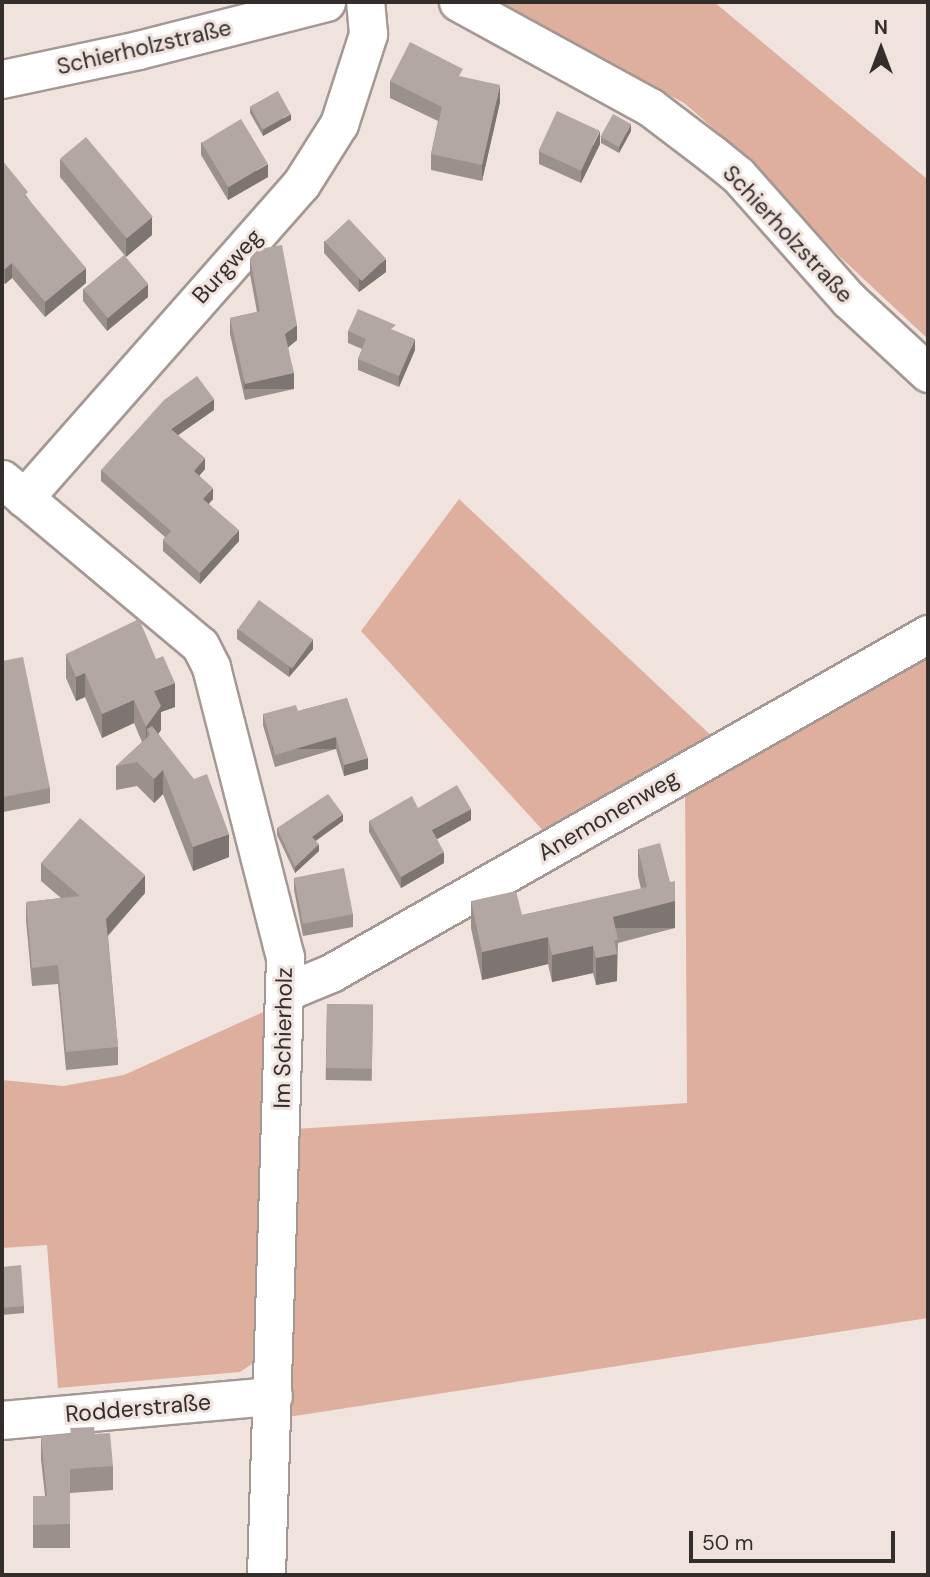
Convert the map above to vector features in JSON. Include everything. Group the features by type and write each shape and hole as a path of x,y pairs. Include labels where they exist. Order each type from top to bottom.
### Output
{"street":[{"name":"Schierholzstraße","path":"2,79 138,50 326,2"},
{"name":"Burgweg","path":"13,488 159,341 301,184 339,124 368,34 365,2"},
{"name":"Schierholzstraße","path":"458,2 650,107 712,154 738,175 849,300 928,373"},
{"name":"Im Schierholz","path":"13,488 200,645 211,667 285,957 266,1575"},
{"name":"Anemonenweg","path":"285,992 331,973 928,634"},
{"name":"Rodderstraße","path":"2,1420 273,1396"}],"shaded area":[{"path":"496,2 714,2 927,179 928,339 838,255 743,154 684,103"},
{"path":"459,499 734,757 928,647 928,1318 288,1417 296,1129 687,1103 685,787 568,858 361,631"},
{"path":"272,1008 261,1358 240,1372 58,1388 47,1245 2,1248 2,1080 63,1086 124,1075"}],"building":[{"path":"410,42 463,69 459,76 500,85 482,165 431,154 442,107 390,81"},
{"path":"278,91 291,114 263,129 250,107"},
{"path":"557,111 600,131 581,171 538,151"},
{"path":"613,114 631,124 619,147 600,137"},
{"path":"241,119 268,164 228,187 202,143"},
{"path":"86,137 153,217 127,239 60,159"},
{"path":"2,160 28,192 25,195 86,268 45,302 12,263 5,269 2,266"},
{"path":"349,219 386,258 362,281 325,242"},
{"path":"282,245 297,325 285,334 294,373 245,384 230,318 260,311 250,258 258,249"},
{"path":"124,255 148,284 108,318 83,289"},
{"path":"358,309 396,325 391,329 415,339 399,376 358,359 366,339 348,331"},
{"path":"197,376 214,399 171,429 205,458 194,471 213,488 203,499 239,530 200,573 163,540 171,531 101,470 164,400"},
{"path":"259,600 313,639 292,669 238,629"},
{"path":"139,619 156,659 163,656 175,683 154,691 161,706 146,727 134,700 102,714 85,673 76,677 66,654"},
{"path":"23,657 50,788 3,797 2,661"},
{"path":"347,698 368,758 344,765 336,737 275,755 263,714 296,705 298,711"},
{"path":"152,726 194,779 207,774 229,834 193,847 163,770 154,779 137,762 116,766 150,735 147,729"},
{"path":"457,785 471,809 432,830 444,852 401,877 369,821 412,796 418,808"},
{"path":"328,794 343,814 312,837 319,844 295,867 277,828"},
{"path":"80,818 145,875 106,919 118,1047 66,1052 58,965 32,968 26,902 80,896 41,863"},
{"path":"660,843 670,882 675,881 675,901 613,917 618,940 614,940 617,954 596,958 593,946 552,955 548,937 482,952 471,901 516,891 522,915 647,887 638,849"},
{"path":"344,868 353,914 303,924 294,878"},
{"path":"327,1004 373,1005 372,1069 326,1068"},
{"path":"21,1265 24,1306 2,1308 2,1267"},
{"path":"94,1427 95,1434 110,1433 113,1466 70,1469 70,1524 33,1525 33,1496 47,1496 41,1436 71,1434 70,1428"}]}
